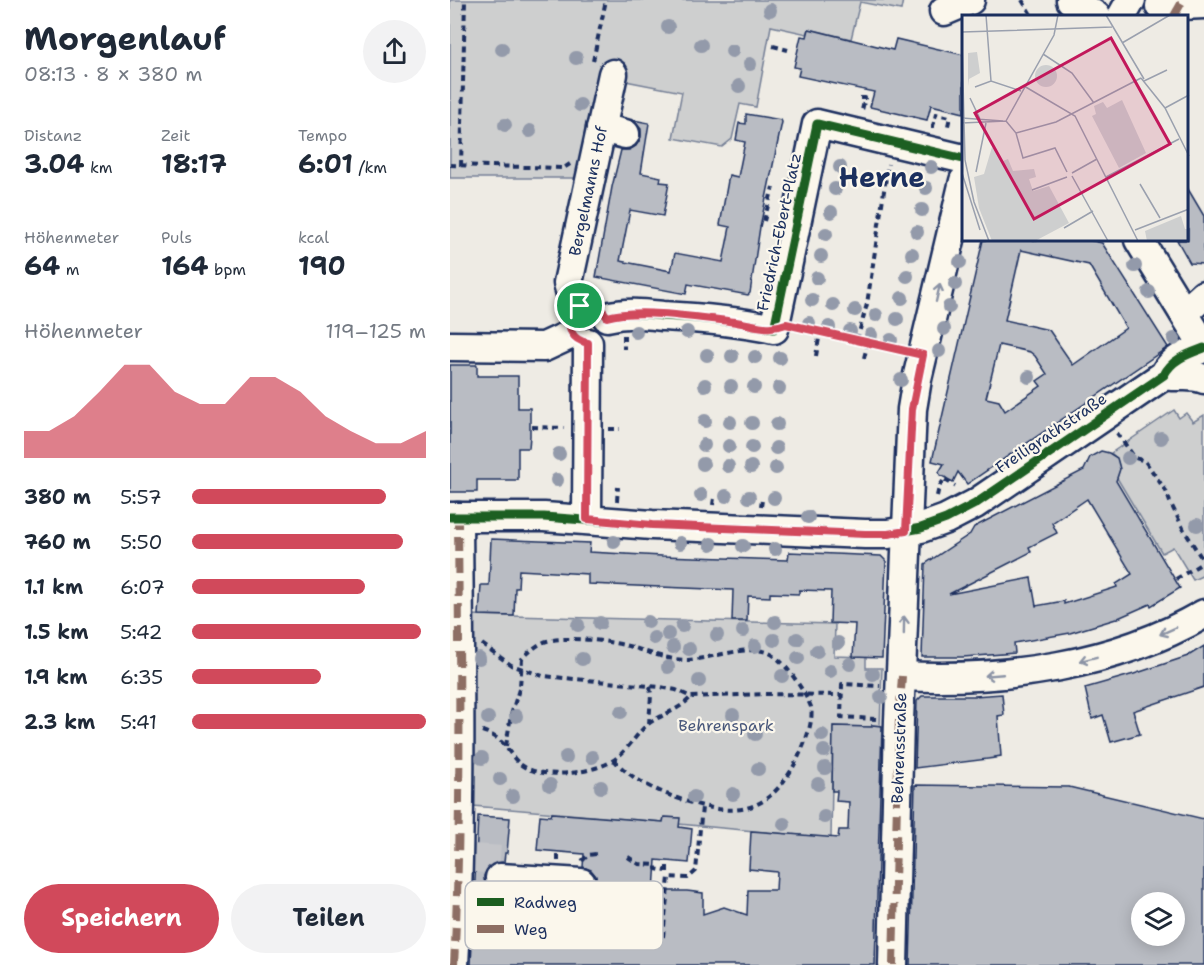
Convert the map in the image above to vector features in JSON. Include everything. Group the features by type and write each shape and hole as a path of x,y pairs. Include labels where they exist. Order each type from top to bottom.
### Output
{"street":[{"path":"944,11 970,0"},
{"path":"1071,0 1094,15"},
{"path":"1123,15 1131,0"},
{"path":"1159,8 1204,4"},
{"name":"Bergelmanns Hof","path":"580,306 571,294 568,283 613,131 602,70"},
{"name":"Friedrich-Ebert-Platz","path":"607,317 622,313 674,316 740,322 774,329 817,124 962,159"},
{"path":"454,965 459,873 460,728 454,516 587,519 652,525 865,534 906,531 912,409 962,189"},
{"path":"1141,242 1194,304 1204,347"},
{"path":"450,346 544,347 580,338 598,341 603,338 608,328 605,312 596,305 580,306 572,313 569,328 580,338 587,519"},
{"name":"Freiligrathstraße","path":"906,531 933,524 975,504 1164,375 1168,366 1204,347"},
{"path":"1164,375 1191,375 1204,379"},
{"name":"Behrensstraße","path":"893,965 906,531"},
{"path":"902,681 996,675 1087,660 1132,646 1204,614"},
{"path":"502,869 578,876"}],"path":[{"path":"461,166 465,0"},
{"path":"602,70 606,0"},
{"path":"1022,0 1031,15"},
{"path":"773,46 788,50"},
{"path":"860,98 865,98 862,110 871,112"},
{"path":"924,124 933,126 936,114 951,117 947,130"},
{"path":"450,165 564,168 571,164 573,156"},
{"path":"857,340 867,304 888,163"},
{"path":"764,221 773,187"},
{"path":"774,329 786,324 923,355"},
{"path":"816,356 820,332"},
{"path":"864,358 867,342"},
{"path":"1104,415 1135,458 1145,461 1166,491 1204,562 1176,579"},
{"path":"532,427 566,428"},
{"path":"938,495 937,492 945,479 955,486"},
{"path":"617,501 618,487"},
{"path":"713,505 714,498"},
{"path":"761,507 762,500"},
{"path":"459,632 472,635 496,656 521,670 543,676 650,686 676,690 691,697 842,695"},
{"path":"506,746 511,714 520,686 522,659 531,650 545,642 556,640 615,643 669,659 698,659 764,651 778,658 784,665 811,707 811,720 801,752 778,788 760,803 746,808 721,810 702,807 656,789 623,770 614,760"},
{"path":"899,720 841,717 842,684 902,681"},
{"path":"649,724 650,686"},
{"path":"460,728 473,728 502,740 519,763 532,771 549,774 597,768 614,760 649,724 685,705 691,697"},
{"path":"669,877 688,879 696,871 702,807"},
{"path":"628,857 639,864 656,866 656,869 666,871"},
{"path":"663,937 669,877 666,871 667,861"}],"green space":[{"path":"450,0 903,0 901,10 860,2 851,39 809,29 807,34 771,26 756,107 740,104 732,139 722,147 673,138 682,92 605,77 583,178 450,178"},
{"path":"1174,410 1179,418 1186,413 1193,422 1204,415 1204,575 1193,580 1173,547 1162,553 1117,478 1119,464 1111,453"},
{"name":"Behrenspark","path":"469,615 835,624 834,656 866,657 866,668 882,668 880,726 833,726 831,838 679,824 679,818 664,817 663,822 473,806"}],"building":[{"path":"809,29 893,50 896,39 962,55 962,113 931,105 927,120 870,107 874,92 798,76 800,68 794,67 801,36 807,37"},
{"path":"746,114 782,122 760,227 750,293 748,295 688,284 686,294 596,277 621,150 629,150 636,146 641,137 641,129 633,120 649,123 641,173 661,177 660,182 669,183 663,216 630,210 620,261 671,271 675,253 723,262 730,227 720,225 729,175 738,177 745,142 736,140 739,123 746,124"},
{"path":"1189,191 1204,216 1204,264 1190,263 1178,242 1189,242"},
{"path":"983,242 1102,243 1168,347 967,484 958,472 953,482 940,475 939,472 944,464 932,461","holes":["1021,250 1089,265 1126,328 1073,365 1049,330 1005,320","999,345 1030,352 1047,374 1037,381 1041,386 1005,411 999,401 986,398"]},
{"path":"450,365 477,365 477,376 518,376 518,408 530,408 530,436 529,448 518,448 518,480 477,480 477,492 450,492"},
{"path":"1101,451 1117,458 1120,469 1116,481 1180,588 1151,606 1150,604 1116,619 1070,633 1014,643 1015,653 922,657 925,564 970,534 974,527 1084,470 1090,457","holes":["1087,499 1132,574 1116,584 1117,587 1064,604 1064,601 1036,606 1031,578 949,594 1031,552 1029,547 1057,533 1052,523"]},
{"path":"491,539 590,543 589,552 662,556 788,560 789,552 881,556 886,561 882,658 853,657 855,624 830,623 831,591 799,590 799,594 770,593 770,597 748,596 747,621 732,621 733,590 588,584 588,574 519,570 518,588 515,588 514,616 479,615 481,585 489,585"},
{"path":"1204,646 1204,687 1133,711 1140,734 1111,742 1103,715 1092,719 1085,688 1188,656"},
{"path":"1002,694 1004,715 998,716 1001,756 915,768 917,701 922,696"},
{"path":"872,725 882,726 875,965 471,965 472,950 663,950 663,891 703,893 703,914 724,907 747,915 748,890 776,890 777,872 749,869 751,831 838,838 839,830 848,830 849,802 836,801 837,791 832,791 833,726 872,727"},
{"path":"915,785 1069,787 1204,819 1204,965 910,965"},
{"path":"552,813 663,822 664,817 680,818 679,827 692,829 689,863 656,860 655,881 597,881 591,870 583,867 584,854 537,850 540,815 551,816"},
{"path":"478,816 510,818 504,862 492,864 487,868 485,881 475,881"}],"tunnel":[{"path":"472,858 504,860"}],"marked path":[{"path":"1175,15 1183,0"},
{"path":"454,965 459,797 458,517"},
{"path":"893,965 902,676"}],"cycle path":[{"path":"607,317 628,314 718,320 774,329 817,124 962,159"},
{"path":"450,517 544,517 652,525 865,534 888,534 921,528 946,519 975,504 1164,375 1176,361 1204,348"}],"district":[{"name":"Herne","path":"882,177"}],"route":[{"path":"596,305 605,312 607,317 622,313 674,316 722,320 774,329 786,324 923,355 912,409 906,531 865,534 652,525 587,519 588,343 574,338 569,328 572,313 580,306 596,305"}]}
